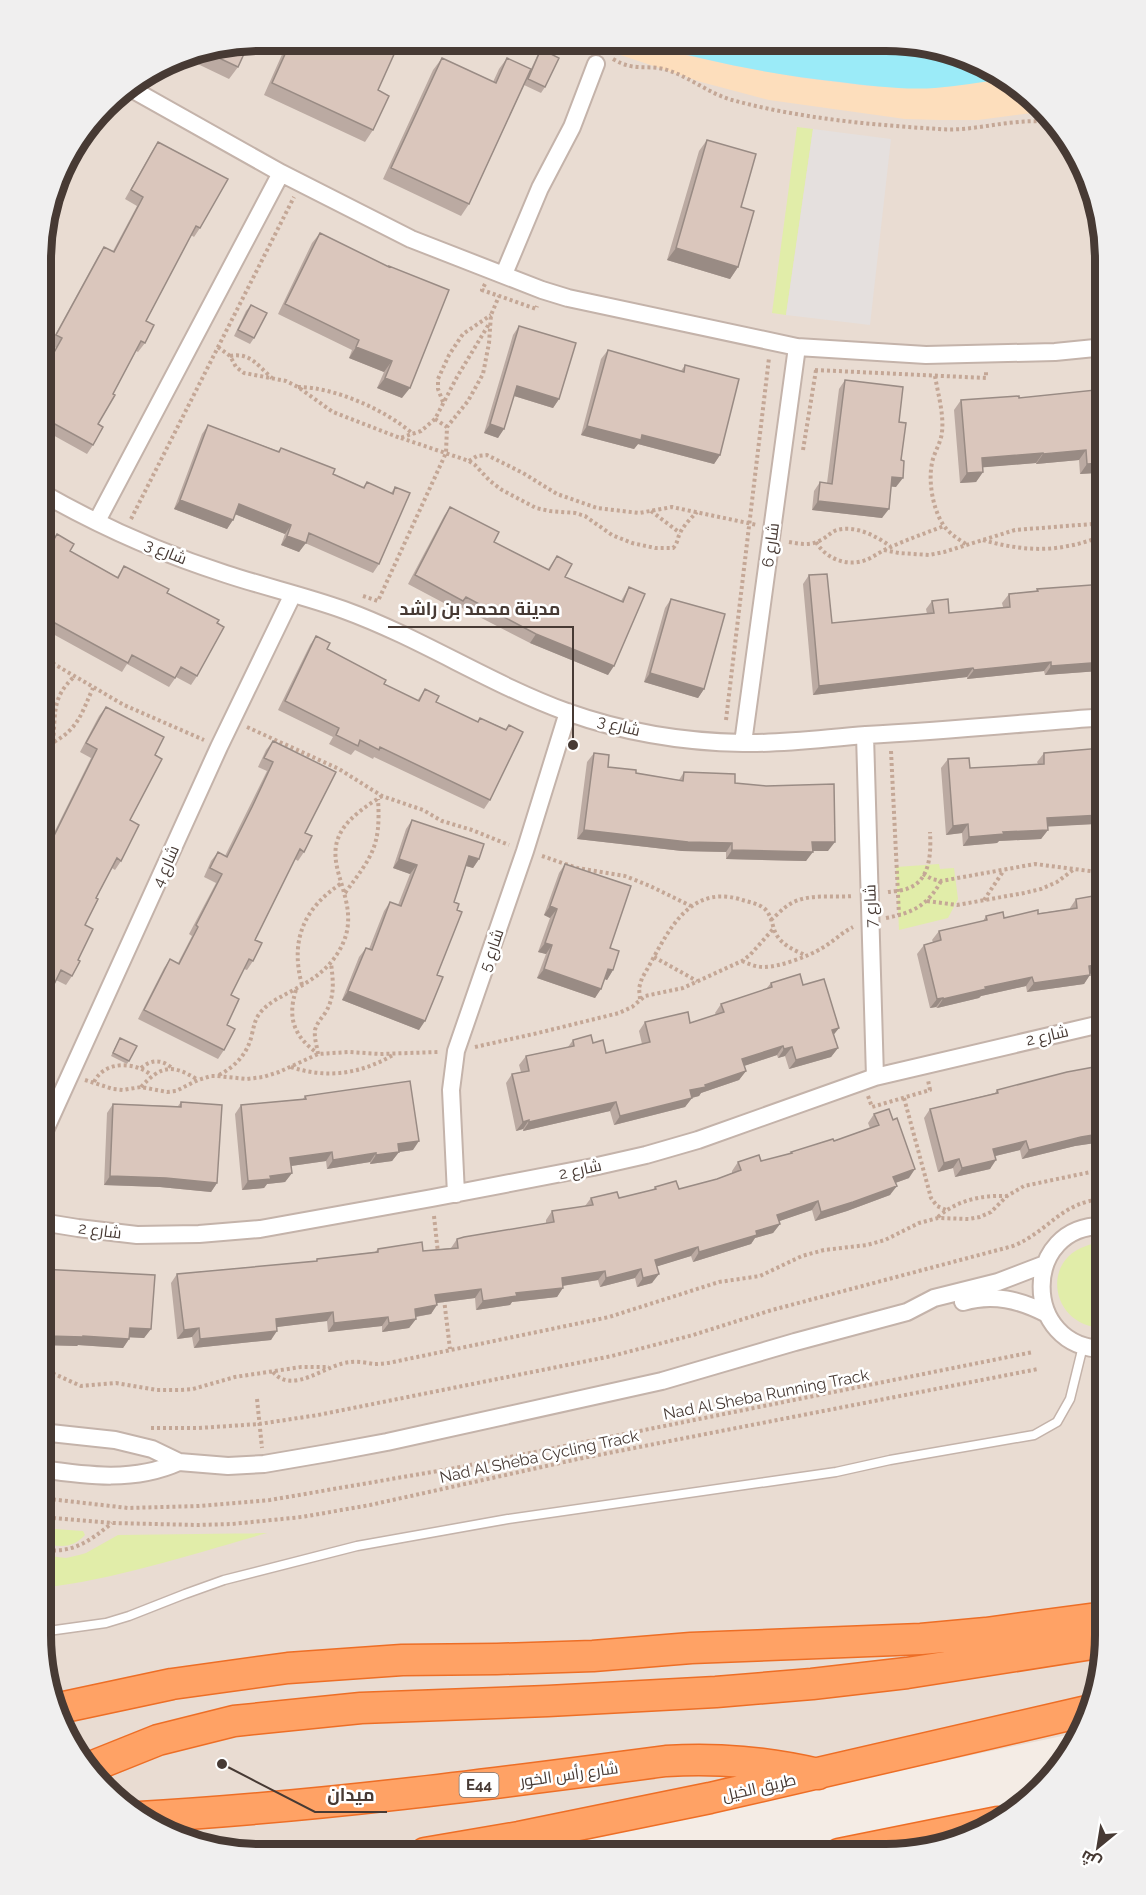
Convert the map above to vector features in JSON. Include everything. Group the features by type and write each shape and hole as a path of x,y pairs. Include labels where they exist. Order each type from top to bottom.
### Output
{"highway":[{"path":"64,1707 172,1684 288,1668 402,1660 581,1656 702,1648 921,1639 996,1632 1095,1618"},
{"path":"96,1765 158,1740 234,1722 361,1708 716,1692 907,1673 1095,1644"},
{"name":"طريق الخيل","path":"474,1844 626,1816 1080,1713"},
{"name":"شارع رأس الخور","path":"155,1816 427,1792 666,1761 704,1759 742,1761 818,1774"},
{"path":"890,1844 964,1829"}],"street":[{"path":"504,274 540,188 572,127 600,57"},
{"path":"137,92 281,173 411,239 568,298 796,347 926,355 1055,352 1095,348"},
{"path":"97,521 281,173"},
{"name":"شارع 6","path":"743,743 796,347"},
{"name":"شارع 3","path":"51,498 160,549 225,574 344,610 396,631 485,677 568,712 626,729 684,739 743,743 1095,718"},
{"name":"شارع 4","path":"51,1118 219,747 293,594"},
{"name":"شارع 5","path":"456,1194 451,1090 456,1051 525,851 568,712"},
{"name":"شارع 7","path":"865,735 871,920 869,1079"},
{"name":"شارع 2","path":"51,1224 137,1235 199,1234 260,1229 456,1194 646,1155 698,1140 869,1079 1095,1025"},
{"path":"1095,1227 1068,1236 1055,1248 1045,1264 1041,1284 1043,1305 1053,1325 1072,1341 1095,1348"},
{"path":"51,1433 135,1444 152,1449 179,1462 228,1466 264,1464 387,1442 662,1381 785,1344 906,1312 934,1298 998,1282 1045,1264"},
{"path":"906,1312 923,1312 968,1300 992,1297 1015,1300 1047,1314"},
{"path":"51,1470 138,1475 179,1462"}],"lane":[{"path":"51,1630 106,1623 224,1580 357,1546 508,1519 826,1474 890,1460 1034,1435 1057,1422 1071,1399 1083,1346"}],"path":[{"path":"584,51 634,68 668,70 732,100 812,117 940,130 967,129 1013,121 1042,122"},
{"path":"124,533 301,183"},
{"path":"358,594 378,601 446,453 447,427 468,401 483,374 487,359 491,315 499,296"},
{"path":"444,403 438,389 438,379 449,355 464,334 491,315"},
{"path":"400,438 421,431 435,419 490,323"},
{"path":"723,742 771,341"},
{"path":"218,347 230,356 236,367 244,373 285,381 298,387 333,412 469,461 496,486 522,502 536,508 585,516 621,540 655,548 673,548 680,534 697,512"},
{"path":"230,356 244,355 272,378"},
{"path":"935,376 943,430 932,463 932,493 944,526 953,536 967,544"},
{"path":"298,387 333,392 388,415 413,434"},
{"path":"435,419 447,427"},
{"path":"469,461 477,456 487,455 557,494 597,508 639,513 672,507 748,523 800,544 816,542 835,531 848,530 867,533 891,547"},
{"path":"575,513 578,503"},
{"path":"651,511 680,534"},
{"path":"884,550 929,555 1015,530 1095,524"},
{"path":"816,542 827,556 835,560 855,562 866,560 884,550 944,526"},
{"path":"980,540 1009,547 1039,549 1068,546 1095,539"},
{"path":"51,662 124,705 219,747"},
{"path":"51,761 56,702 60,692 74,676"},
{"path":"51,740 64,736 75,726 93,688"},
{"path":"232,720 339,769 380,797 423,810 442,821 577,868 631,878 691,906"},
{"path":"890,734 899,915"},
{"path":"71,1075 113,1089 141,1087 167,1092 176,1091 198,1080 217,1076 230,1069 248,1048 258,1015 264,1008 318,976 339,950 345,937 348,908 335,860 336,846 349,820 380,797"},
{"path":"345,893 371,857 376,845 380,819 380,797"},
{"path":"771,920 790,904 806,898 870,895 912,887 919,882 930,860 930,832"},
{"path":"923,874 941,881 1035,864 1095,872"},
{"path":"984,901 1004,870"},
{"path":"927,901 957,905 1041,889 1057,882 1073,870"},
{"path":"1091,871 1095,870"},
{"path":"742,961 753,966 766,967 805,956 821,949 843,932 871,920 910,912 934,894 941,881"},
{"path":"302,986 297,952 306,919 315,904 342,883"},
{"path":"640,999 639,988 642,978 678,918 691,906 715,897 728,896 762,907 769,913 783,944 805,956"},
{"path":"217,1076 247,1079 263,1077 318,1054 456,1051 538,1034 619,1013 632,1007 645,996 683,988 732,967 742,961 774,928"},
{"path":"654,957 697,981"},
{"path":"318,1054 316,1026 327,1009 334,983 331,962"},
{"path":"297,988 292,1003 292,1018 297,1033 306,1045 318,1054"},
{"path":"290,1067 323,1074 342,1073 360,1070 393,1054"},
{"path":"94,1082 97,1075 111,1066 141,1068 153,1061 160,1061 167,1063 173,1069"},
{"path":"869,1079 872,1107 930,1090 924,1065"},
{"path":"141,1068 151,1076"},
{"path":"141,1087 151,1076 165,1069 184,1071 198,1080"},
{"path":"904,1098 931,1198 937,1206 946,1210"},
{"path":"51,1372 81,1386 116,1383 166,1390 193,1389 235,1377 301,1368 330,1367 351,1362 386,1363 609,1317 718,1281 760,1276 813,1253 885,1240 919,1223 938,1218 980,1217 991,1212 1007,1197 1024,1186 1095,1171"},
{"path":"938,1218 946,1210 964,1202 992,1196 1007,1197"},
{"path":"432,1198 439,1256"},
{"path":"139,1428 199,1428 259,1424 377,1404 612,1356 772,1310 1014,1246 1035,1235 1061,1212 1081,1203 1095,1201"},
{"path":"443,1291 450,1349"},
{"name":"Nad Al Sheba Running Track","path":"51,1499 128,1508 199,1506 281,1498 467,1466 1033,1352"},
{"path":"273,1372 284,1381 291,1381 305,1379 330,1367"},
{"name":"Nad Al Sheba Cycling Track","path":"51,1518 112,1523 198,1525 232,1524 336,1512 578,1459 1038,1369"},
{"path":"256,1399 264,1464"},
{"path":"51,1550 59,1551 77,1547 112,1523"}],"shaded area":[{"path":"260,51 886,51 913,53 940,58 966,67 991,79 1013,94 1034,112 1052,133 1067,155 1079,180 1091,219 1095,260 1095,1649 1084,1702 1069,1734 864,1778 524,1844 260,1844 233,1842 206,1837 180,1828 155,1816 133,1801 112,1783 94,1762 79,1740 67,1715 55,1676 51,1635 51,260 53,233 58,206 67,180 79,155 103,122 144,86 193,62 219,55"},
{"path":"813,129 891,139 870,325 786,315"}],"green space":[{"path":"797,127 813,129 786,315 772,313"},
{"path":"939,864 940,869 954,868 958,899 948,918 899,930 896,867"},
{"path":"1095,1244 1095,1326 1087,1325 1073,1317 1063,1306 1058,1293 1058,1279 1062,1265 1071,1254"},
{"path":"51,1529 83,1531 85,1535 70,1545 51,1544"},
{"path":"267,1533 98,1579 51,1587 51,1556 66,1558 86,1553 118,1535"}],"sand":[{"path":"609,51 670,51 803,78 868,86 934,88 993,80 1035,113 978,120 905,119 769,100 701,82"}],"water":[{"path":"674,51 913,53 940,58 966,67 993,80 935,88 876,86 764,71"}],"building":[{"path":"286,51 396,51 378,90 389,96 373,130 272,83"},
{"path":"540,51 559,58 545,87 528,79"},
{"path":"245,52 238,67 215,56"},
{"path":"442,58 496,83 507,58 531,69 469,204 391,168"},
{"path":"707,140 756,154 741,207 754,211 738,267 676,248"},
{"path":"158,142 228,179 200,228 196,226 146,321 154,325 145,343 141,341 113,394 115,395 98,424 103,427 93,445 51,422 51,358 62,338 56,335 104,247 114,252 143,197 131,190"},
{"path":"320,233 389,267 449,290 410,388 385,378 392,361 356,347 359,340 285,304"},
{"path":"251,305 267,313 254,338 238,330"},
{"path":"519,326 576,343 559,399 517,386 504,429 490,424"},
{"path":"608,350 684,372 685,365 739,379 720,455 642,435 641,440 587,426"},
{"path":"845,380 903,387 899,422 906,423 901,460 904,461 903,478 892,477 889,509 818,501 820,482 832,484"},
{"path":"1095,390 1095,464 1087,464 1086,450 1043,453 982,458 983,472 967,473 961,400 1019,396 1019,398"},
{"path":"208,425 279,452 281,448 335,469 333,474 364,488 367,482 393,494 395,487 410,493 379,564 309,533 306,543 287,536 291,525 239,504 233,520 180,500"},
{"path":"450,507 499,532 494,542 549,570 557,556 572,564 565,577 623,602 629,587 645,594 614,666 536,634 466,597 463,601 415,575"},
{"path":"57,534 74,544 70,551 118,578 124,566 169,589 167,593 219,620 217,623 224,627 197,676 181,667 175,678 132,655 128,663 51,621 51,545"},
{"path":"827,574 832,623 934,613 932,601 948,599 949,613 1010,607 1009,594 1038,591 1037,589 1095,585 1095,663 1051,666 1051,662 974,670 973,668 819,686 809,575"},
{"path":"671,599 725,614 704,689 650,673"},
{"path":"316,636 330,643 327,649 386,680 384,684 419,701 425,689 439,696 436,702 478,722 480,718 506,730 509,725 523,732 490,800 380,747 379,750 360,740 358,746 336,735 339,728 285,701"},
{"path":"106,707 164,737 155,755 162,759 130,820 139,825 121,861 117,858 85,925 93,929 78,960 80,961 72,976 61,970 51,990 51,842 97,749 86,743"},
{"path":"273,741 336,772 305,833 312,836 304,852 300,849 255,940 262,943 253,961 249,959 231,995 239,999 227,1025 235,1029 224,1050 144,1010 170,959 179,964 198,927 196,925 222,874 210,868 218,852 227,857 252,807 273,762 264,758"},
{"path":"1095,749 1095,815 1047,818 1048,830 1003,832 1004,834 969,837 968,824 953,826 948,759 969,758 970,768 1044,764 1044,753"},
{"path":"594,753 609,755 608,767 636,770 636,773 683,781 684,772 735,774 735,783 766,786 834,784 835,842 812,842 813,852 732,850 732,843 688,842 584,830"},
{"path":"412,820 484,844 479,859 469,856 454,902 459,904 457,910 462,912 437,975 443,977 425,1021 348,991 366,948 372,950 390,902 401,906 417,865 399,859"},
{"path":"565,864 631,886 610,948 619,951 613,970 608,969 601,989 544,969 552,945 545,943 557,909 550,906"},
{"path":"1095,896 1095,965 1089,966 1090,975 1034,983 1032,977 937,999 924,945 941,940 939,931 987,920 986,916 1003,912 1004,918 1038,910 1038,914 1077,908 1076,899"},
{"path":"800,974 803,985 824,979 839,1028 832,1030 838,1048 796,1060 792,1047 784,1049 783,1046 742,1059 746,1071 705,1085 706,1087 690,1090 692,1098 620,1116 616,1102 523,1122 512,1074 529,1071 526,1056 574,1046 573,1040 591,1035 593,1043 603,1040 606,1053 650,1042 645,1022 688,1012 690,1023 724,1012 721,1004 772,987 771,983"},
{"path":"120,1038 137,1046 129,1061 113,1053"},
{"path":"1095,1067 1095,1135 1029,1150 1026,1141 993,1149 996,1160 962,1168 959,1159 944,1163 930,1109 998,1093 997,1090"},
{"path":"410,1081 419,1141 398,1144 399,1152 333,1160 332,1152 290,1158 292,1173 270,1176 271,1179 248,1181 241,1105 306,1099 305,1096"},
{"path":"181,1102 222,1105 217,1183 110,1176 113,1104 181,1107"},
{"path":"889,1109 893,1120 897,1118 915,1169 893,1177 897,1186 821,1212 818,1201 777,1215 780,1224 756,1231 757,1235 699,1252 698,1247 655,1260 659,1274 643,1278 641,1269 606,1278 605,1271 562,1278 563,1288 516,1293 517,1296 483,1301 481,1289 435,1295 437,1305 415,1309 416,1319 389,1323 388,1317 334,1323 333,1312 276,1319 277,1331 200,1339 199,1328 184,1330 177,1274 317,1261 317,1259 378,1252 378,1249 422,1242 423,1251 458,1248 457,1239 464,1237 554,1222 552,1211 593,1205 591,1198 617,1192 619,1198 656,1189 655,1187 676,1181 679,1189 717,1179 741,1170 738,1162 759,1155 761,1161 833,1139 834,1141 879,1125 874,1114"},
{"path":"51,1270 155,1275 151,1329 130,1328 129,1339 51,1336"}],"place":[{"name":"مدينة محمد بن راشد","path":"573,745"},
{"name":"ميدان","path":"222,1764"}]}
